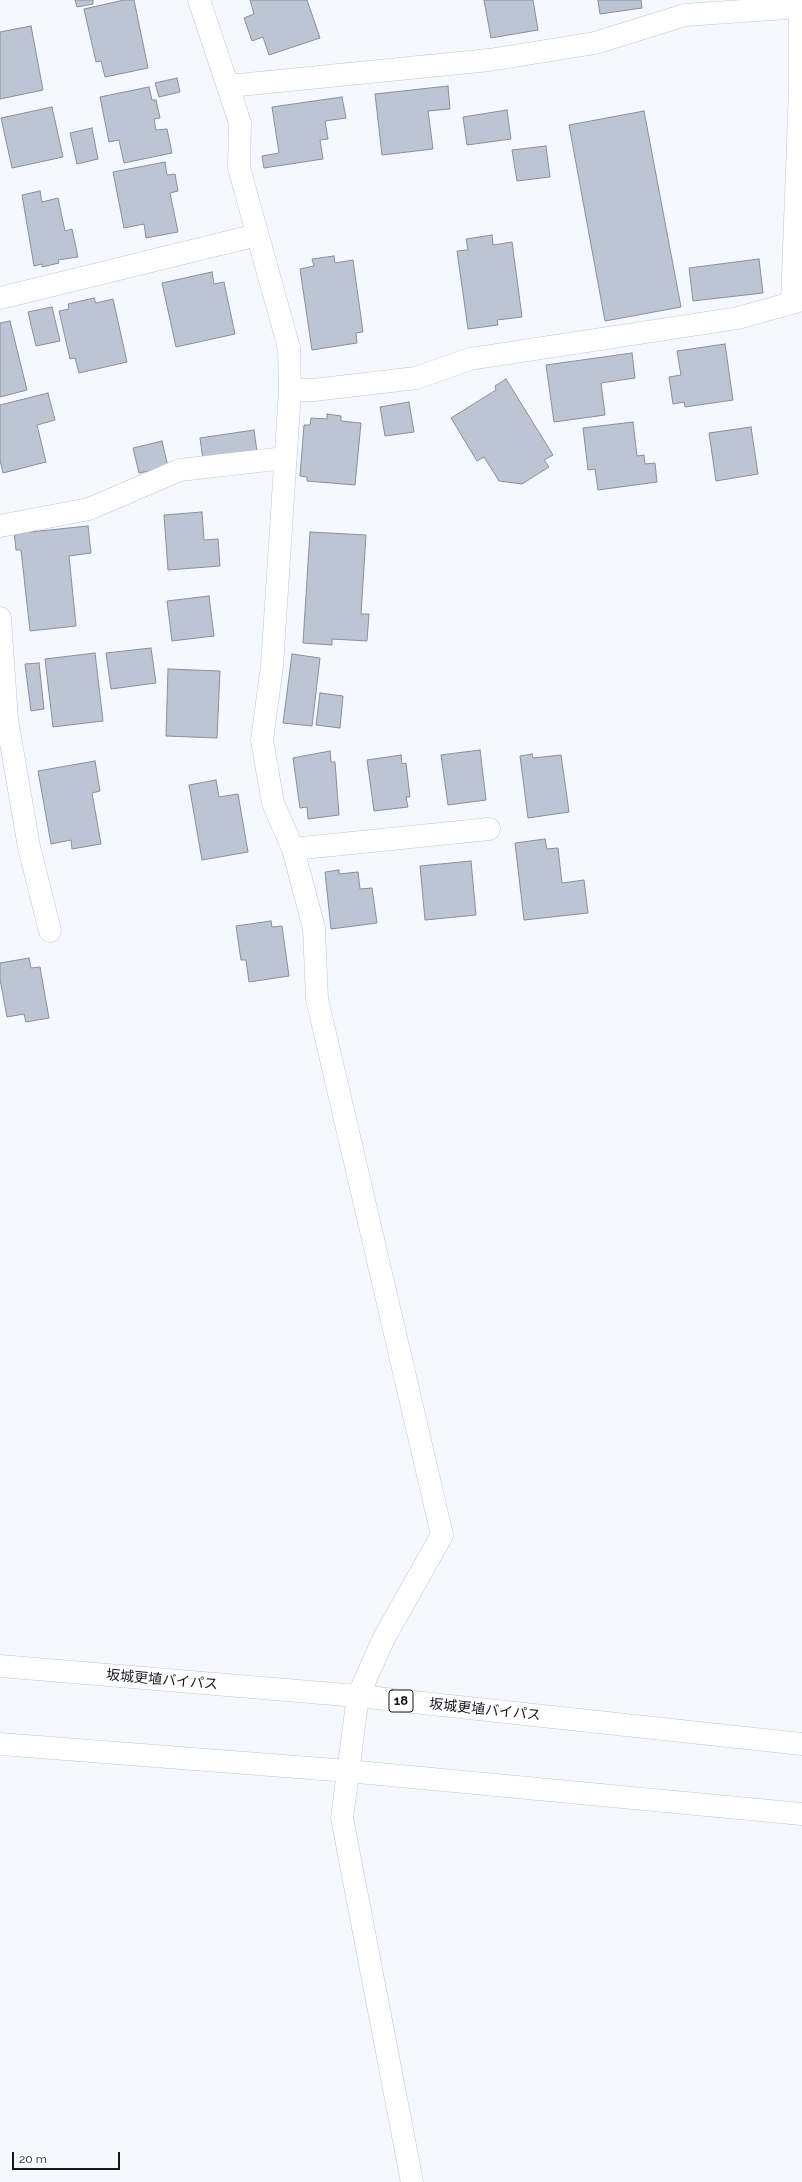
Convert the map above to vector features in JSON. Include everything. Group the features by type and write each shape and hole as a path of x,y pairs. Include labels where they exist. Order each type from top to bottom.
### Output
{"main road":[{"path":"199,0 229,86 240,123 239,168 289,348 290,390 272,666 262,740 273,803 293,849 314,928 317,999 442,1535 384,1638 358,1696 342,1818 412,2182"},
{"path":"229,86 490,60 595,43 685,15 800,4 801,89 797,301 738,318 470,359 416,378 314,390 290,390"},
{"path":"0,298 257,235"},
{"path":"0,526 89,509 180,470 286,458"},
{"path":"0,618 7,720 29,847 50,931"},
{"path":"293,849 489,829"},
{"name":"坂城更埴バイパス","path":"0,1666 358,1696 802,1744"},
{"path":"0,1744 348,1771 802,1814"}],"building":[{"path":"75,0 93,0 93,4 77,7"},
{"path":"124,0 134,0 148,68 105,77 101,61 96,62 84,9"},
{"path":"250,0 307,0 320,38 269,55 263,37 252,41 244,18 254,14"},
{"path":"484,0 533,0 538,30 491,38"},
{"path":"598,0 641,0 642,8 600,14"},
{"path":"31,26 43,90 0,99 0,32"},
{"path":"177,78 180,92 159,97 155,83"},
{"path":"448,86 450,109 428,111 433,149 382,155 375,94"},
{"path":"149,87 152,100 156,100 160,118 154,119 156,130 167,129 172,153 124,163 119,140 109,142 100,97"},
{"path":"342,97 346,118 325,121 328,139 320,140 323,159 264,168 262,156 279,153 272,107"},
{"path":"52,107 63,157 12,168 1,118"},
{"path":"507,110 511,139 467,145 463,117"},
{"path":"644,111 681,307 605,321 569,125"},
{"path":"92,128 98,159 77,164 70,133"},
{"path":"546,146 550,177 517,181 512,150"},
{"path":"165,162 167,175 175,174 178,191 170,193 178,232 146,238 144,224 124,228 113,172"},
{"path":"40,191 42,202 58,198 65,231 72,229 78,257 58,260 59,263 42,267 42,264 34,266 22,195"},
{"path":"492,235 493,245 512,242 522,317 497,320 498,325 468,329 457,251 468,250 466,239"},
{"path":"334,256 335,263 353,260 363,332 356,333 357,343 312,350 300,269 314,266 312,259"},
{"path":"759,259 763,293 693,301 689,268"},
{"path":"212,272 214,284 224,282 235,334 176,347 162,283"},
{"path":"94,298 96,303 113,299 127,362 79,373 75,358 70,359 59,311 69,309 68,304"},
{"path":"52,307 60,341 36,346 28,312"},
{"path":"10,321 27,390 0,397 0,323"},
{"path":"725,344 733,400 685,407 684,402 673,404 669,377 681,375 677,351"},
{"path":"632,353 635,378 601,383 605,415 554,422 546,365"},
{"path":"506,379 553,455 544,460 549,467 522,484 499,481 484,457 477,461 451,418 496,390 495,386"},
{"path":"48,393 55,420 37,425 46,462 3,473 0,460 0,405"},
{"path":"409,402 414,432 385,436 380,407"},
{"path":"327,414 341,416 341,421 361,423 355,485 307,481 307,477 300,476 304,425 310,425 311,418 327,419"},
{"path":"633,422 637,456 644,455 645,464 655,463 657,482 598,490 595,469 588,470 583,428"},
{"path":"751,427 758,474 716,481 709,433"},
{"path":"254,430 257,451 203,460 200,438"},
{"path":"162,441 168,467 139,473 133,448"},
{"path":"202,512 204,540 218,539 220,566 168,570 164,515"},
{"path":"88,526 91,553 69,556 76,626 30,631 21,550 16,550 14,531 30,529 30,532"},
{"path":"310,532 366,535 361,614 369,614 367,641 332,639 332,645 303,643"},
{"path":"209,596 214,636 172,641 167,601"},
{"path":"151,648 156,683 111,689 106,653"},
{"path":"95,653 103,721 53,727 45,659"},
{"path":"292,654 320,658 312,726 283,723"},
{"path":"39,663 44,709 31,711 25,664"},
{"path":"168,669 220,671 217,738 166,736"},
{"path":"320,693 343,696 340,728 316,725"},
{"path":"480,750 486,800 448,805 441,755"},
{"path":"330,751 331,762 335,762 339,815 308,819 307,807 300,808 293,758"},
{"path":"532,754 533,758 561,755 569,812 528,818 520,756"},
{"path":"401,755 402,764 406,763 410,797 406,797 408,807 374,811 367,760"},
{"path":"95,761 100,791 92,793 101,844 72,849 71,840 51,844 38,771"},
{"path":"216,780 219,797 238,794 248,852 202,860 189,785"},
{"path":"545,839 547,849 558,848 562,883 584,880 588,913 524,920 515,843"},
{"path":"471,861 476,915 425,920 420,866"},
{"path":"339,870 339,874 358,872 360,889 372,888 377,923 331,929 325,872"},
{"path":"271,921 272,927 282,926 289,976 249,982 246,960 241,960 236,926"},
{"path":"29,958 31,968 40,967 49,1018 26,1022 24,1014 7,1017 0,979 0,963"}]}
